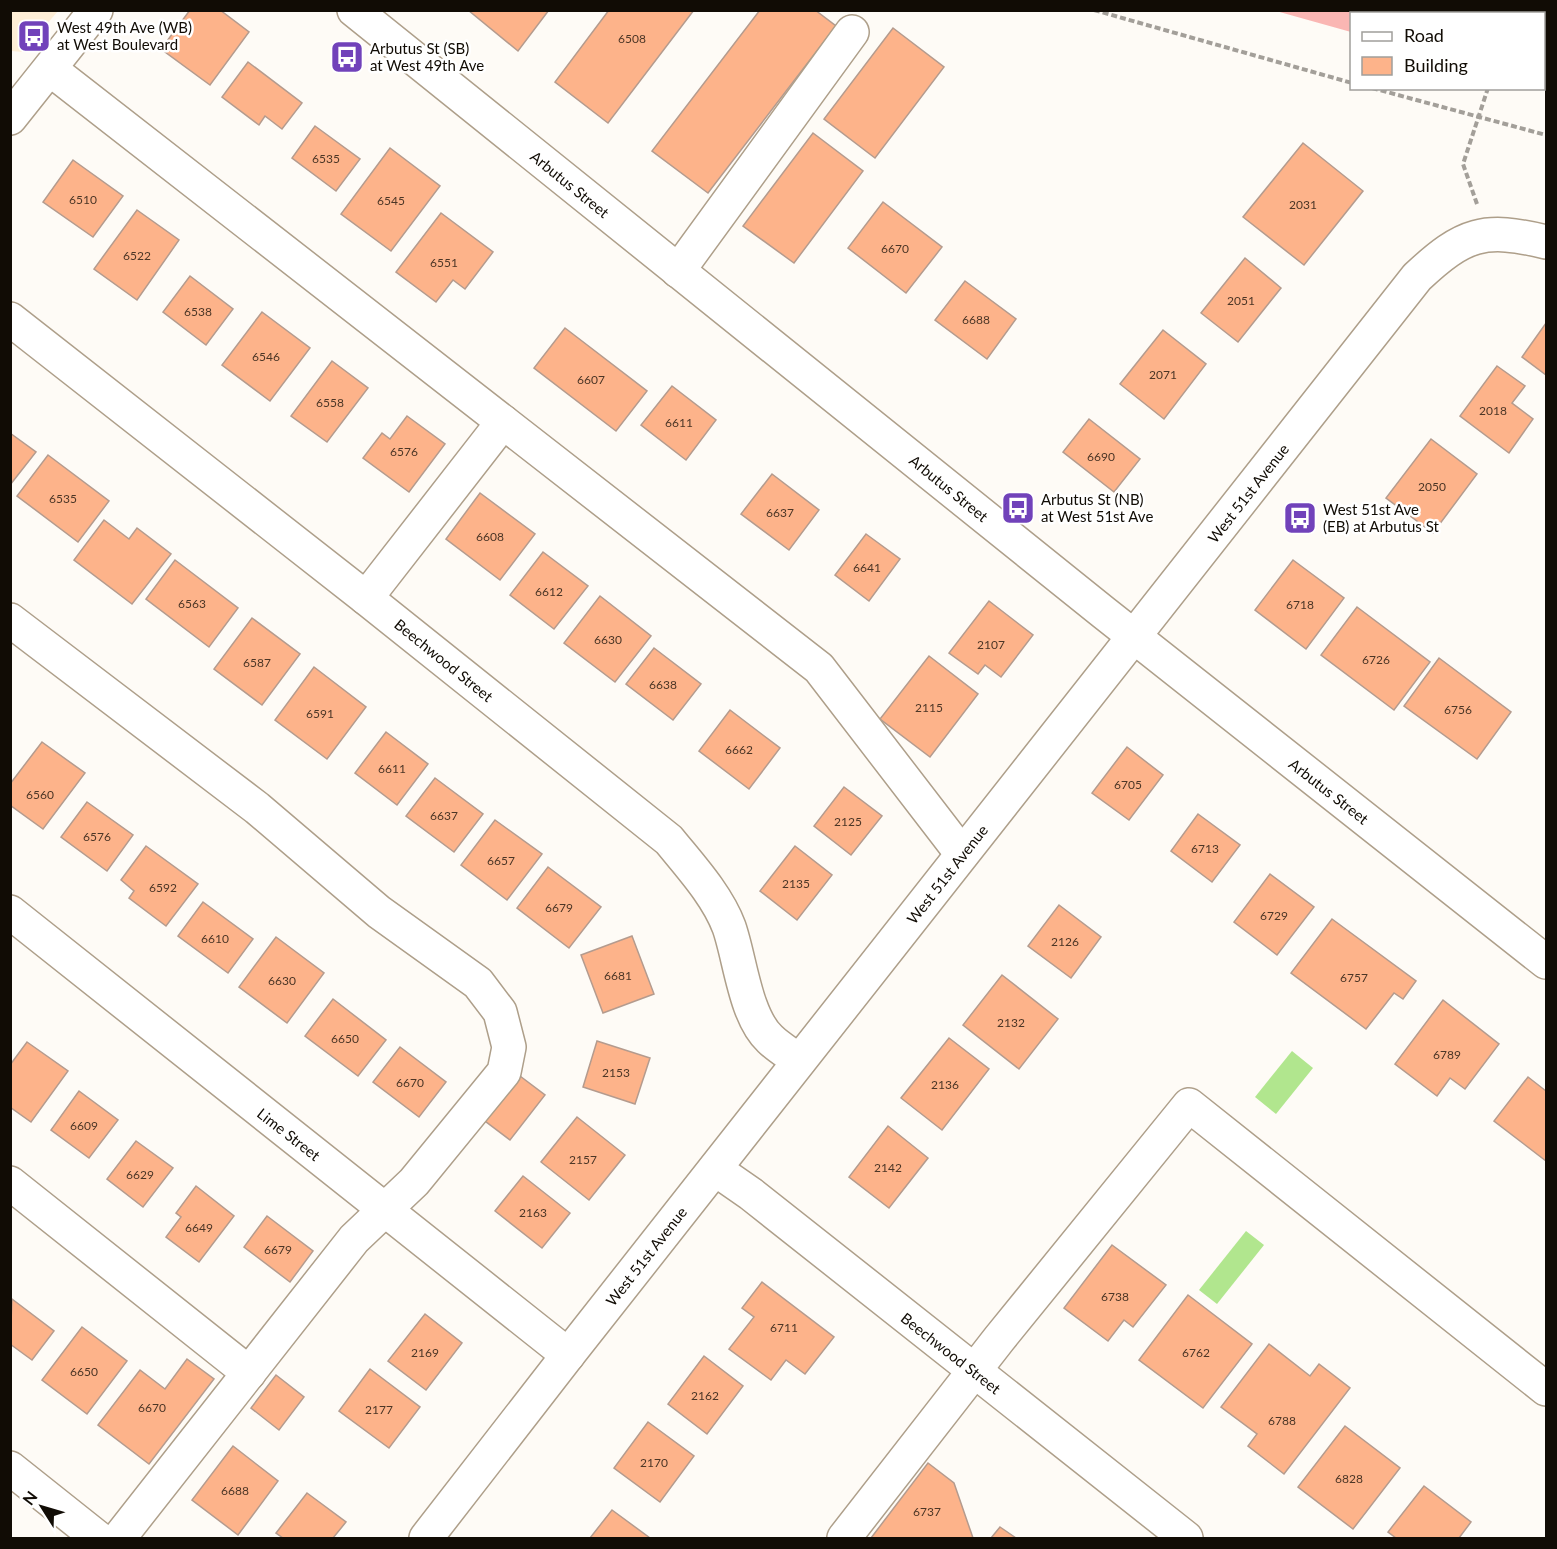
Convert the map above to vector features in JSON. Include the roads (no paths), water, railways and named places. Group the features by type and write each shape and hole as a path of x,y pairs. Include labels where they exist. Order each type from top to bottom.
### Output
{"street":[{"path":"10,118 31,78 96,10"},
{"name":"Arbutus Street","path":"354,10 1135,637 1546,962"},
{"path":"678,271 852,32"},
{"path":"31,78 503,422 819,668 962,854"},
{"name":"West 51st Avenue","path":"426,1539 568,1355 1417,278 1442,254 1464,241 1487,233 1516,234 1546,242"},
{"name":"Beechwood Street","path":"10,319 366,598 669,840 701,880 728,925 751,1005 761,1028 768,1038 800,1061"},
{"path":"366,598 503,422"},
{"path":"10,620 257,808 379,912 478,983 500,1012 509,1047 504,1072 414,1182 354,1239 119,1539"},
{"name":"Lime Street","path":"10,912 568,1355"},
{"path":"844,1539 999,1339 1189,1105 1546,1389"},
{"name":"Beechwood Street","path":"715,1169 750,1194 1186,1539"},
{"path":"10,1183 249,1374"},
{"path":"10,1468 98,1539"}],"place":[{"name":"West 49th Ave (WB) at West Boulevard","path":"34,36"},
{"name":"Arbutus St (SB) at West 49th Ave","path":"347,57"},
{"name":"Arbutus St (NB) at West 51st Ave","path":"1018,508"},
{"name":"West 51st Ave (EB) at Arbutus St","path":"1300,518"}]}
